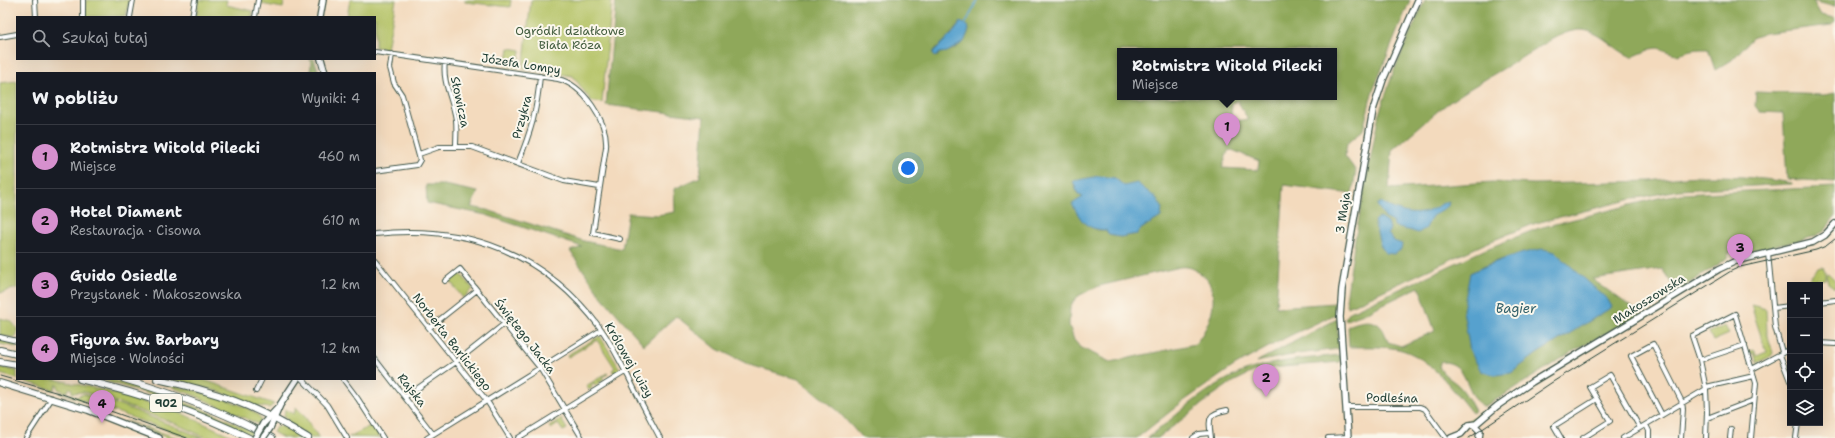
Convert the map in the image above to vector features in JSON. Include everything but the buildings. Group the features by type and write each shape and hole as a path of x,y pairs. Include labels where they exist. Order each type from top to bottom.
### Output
{"main road":[{"path":"320,16 323,0"},
{"name":"3 Maja","path":"1348,437 1340,303 1373,110 1380,87 1418,0"},
{"path":"321,60 325,72"},
{"name":"Makoszowska","path":"1451,438 1464,431 1466,427 1474,425 1485,418 1497,406 1532,382 1719,269 1736,261 1820,239 1835,224"},
{"path":"0,350 16,354"},
{"path":"0,362 16,365"},
{"name":"902","path":"84,380 110,386 195,413 249,438"},
{"name":"902","path":"127,380 196,402 235,419 272,438"},
{"path":"161,380 218,394 273,417 308,438"},
{"path":"263,438 270,428 273,417 296,380"},
{"path":"0,383 52,398 159,438"},
{"path":"255,438 264,424 273,417"},
{"name":"Makoszowska","path":"1480,434 1485,418"},
{"path":"1474,425 1480,434 1486,438"},
{"path":"1464,431 1465,438"}],"street":[{"path":"35,0 36,16"},
{"path":"83,0 83,16"},
{"path":"130,16 133,0"},
{"path":"192,16 195,0"},
{"path":"255,16 258,0"},
{"path":"0,37 16,34"},
{"name":"Józefa Lompy","path":"376,52 540,76 563,80 574,86 586,99 603,124 606,141 593,233 620,239"},
{"path":"376,171 417,165 420,162 402,95 394,83 390,68 392,54"},
{"name":"Słowicza","path":"445,62 444,79 456,121 456,146"},
{"name":"Przykra","path":"518,163 531,131 537,104 540,76"},
{"path":"419,154 439,147 472,147 564,181 599,187"},
{"name":"Królowej Luizy","path":"376,234 406,231 431,232 478,241 504,250 534,266 565,289 585,308 601,330 660,438"},
{"path":"1768,253 1775,327 1787,372"},
{"name":"Norberta Barlickiego","path":"376,261 487,402 510,438"},
{"name":"Świętego Jacka","path":"445,281 460,269 540,368 582,438"},
{"path":"429,328 477,290"},
{"path":"1823,302 1835,300"},
{"path":"1774,308 1787,306"},
{"path":"1706,438 1706,388 1700,360 1692,336 1735,314 1756,383 1751,438"},
{"path":"405,397 456,362 504,324"},
{"path":"427,438 601,330"},
{"path":"0,337 16,340"},
{"path":"1823,343 1835,344"},
{"path":"1662,415 1632,356 1653,344 1682,402 1681,438"},
{"path":"1700,360 1745,345"},
{"path":"1752,369 1787,351"},
{"name":"Rajska","path":"376,359 433,434"},
{"path":"518,438 625,372"},
{"path":"1583,438 1590,436 1610,421 1590,387 1610,374 1640,428"},
{"path":"1623,438 1646,426 1706,388 1754,376"},
{"path":"256,391 262,380"},
{"path":"303,380 327,405 347,438"},
{"path":"344,380 383,438"},
{"path":"26,438 52,398"},
{"path":"1561,438 1554,426 1597,399"},
{"path":"1707,418 1754,400"},
{"name":"Podleśna","path":"1347,407 1420,406 1425,409 1446,438"},
{"path":"1211,438 1209,421 1210,416 1227,410"},
{"path":"1646,426 1649,438"},
{"path":"1796,438 1798,426"},
{"path":"1730,438 1731,429"},
{"path":"1193,438 1199,434 1210,433"},
{"path":"1328,438 1348,437"}],"green space":[{"path":"86,0 129,0 126,16 85,16"},
{"path":"199,0 227,0 226,5 253,11 252,16 196,16"},
{"path":"262,0 284,0 283,8 261,4"},
{"path":"350,0 396,0 387,49 376,47 376,16 347,16"},
{"path":"465,0 511,0 510,7 465,2"},
{"name":"Ogródki działkowe Biała Róza","path":"531,0 612,0 602,103 591,101 573,76 523,69"},
{"path":"616,0 1410,0 1372,93 1363,130 1347,143 1345,156 1356,171 1352,194 1284,185 1276,307 1335,303 1336,314 1287,337 1234,366 1181,403 1137,438 862,438 836,409 798,379 750,365 717,349 676,316 644,345 601,296 570,251 582,247 486,215 427,203 426,185 444,185 478,192 471,207 487,210 584,241 622,249 628,213 657,215 675,212 674,189 700,177 704,117 606,105","holes":["961,22 969,30 965,39 955,49 940,53 937,57 936,48 943,43","1237,100 1248,119 1237,121 1231,115 1232,104","1232,150 1259,161 1258,170 1222,168 1228,151","1115,178 1161,217 1141,229 1137,234 1120,237 1109,235 1106,230 1096,230 1083,197 1078,194 1073,182","1180,267 1190,268 1200,273 1212,288 1213,298 1210,318 1206,328 1195,344 1110,362 1080,347 1074,340 1069,325 1070,307 1075,299 1099,286"]},
{"path":"1425,0 1835,0 1835,7 1813,1 1821,15 1834,18 1835,22 1832,25 1766,33 1752,38 1732,60 1715,70 1708,49 1689,50 1679,55 1658,48 1651,49 1632,57 1625,54 1600,36 1586,31 1571,31 1551,40 1449,102 1392,150 1389,189 1492,182 1534,184 1651,181 1669,178 1704,176 1757,178 1792,184 1679,190 1632,199 1536,223 1484,244 1348,307 1346,300 1355,239 1379,114 1393,73"},
{"path":"509,48 521,50 519,68 506,66"},
{"path":"310,60 314,60 319,72 310,72"},
{"path":"16,81 16,288 0,293 0,83"},
{"path":"1756,92 1824,95 1835,93 1835,182 1787,179 1783,113 1760,112 1755,106"},
{"path":"1835,187 1835,216 1825,231 1813,237 1749,252 1742,248 1729,253 1727,258 1719,264 1677,291 1662,269 1592,279 1641,314 1570,353 1483,407 1477,402 1462,373 1457,367 1450,363 1441,362 1439,366 1440,369 1464,392 1475,411 1472,413 1440,375 1430,366 1410,353 1386,347 1349,347 1348,326 1365,321 1378,324 1383,330 1388,342 1401,346 1435,331 1419,287 1367,313 1346,321 1345,319 1350,312 1486,249 1539,228 1658,198 1680,194","holes":["1523,252 1583,280 1604,297 1612,307 1538,353 1511,373 1469,282 1470,273"]},
{"path":"1823,267 1825,271 1825,279 1806,282 1818,268"},
{"path":"460,273 473,289 463,298 450,281"},
{"path":"1828,273 1835,280 1835,288 1828,283 1826,274"},
{"path":"1751,305 1766,309 1767,333 1773,353 1771,356 1757,363 1754,353 1750,354 1749,351 1754,350 1757,356 1766,352"},
{"path":"0,318 11,321 16,327 15,338 0,335"},
{"path":"1337,319 1339,349 1297,354 1256,362"},
{"path":"1725,326 1729,334 1713,341 1709,332"},
{"path":"600,336 620,369 615,374 612,370 615,368 597,340 568,357 567,355"},
{"path":"0,339 16,343 16,347 0,344"},
{"path":"1340,355 1340,362 1259,369 1231,383 1158,438 1148,438 1215,386 1240,373 1264,365"},
{"path":"0,367 16,371 16,379 0,374"},
{"path":"607,373 608,374 602,377 604,380 601,382 599,380 600,383 595,386 594,383 591,385 592,388 589,390 586,386"},
{"path":"20,380 58,380 107,391 183,414 236,438 207,438 176,424 111,400 84,392 72,393 72,389 69,388 67,392 58,389 58,385 56,385 54,390"},
{"path":"101,380 119,382 169,397 212,413 253,432 251,435 181,403"},
{"path":"173,380 204,380 274,404 269,408 258,407 217,391"},
{"path":"158,382 198,391 232,402 257,414 261,420 258,424 196,396"},
{"path":"59,392 76,397 84,394 123,406 203,438 190,438"},
{"path":"296,407 305,417 319,438 311,438 288,423 289,422 284,416 285,409 294,414"},
{"path":"1483,411 1481,417 1456,433 1456,428"},
{"path":"561,419 567,429 563,431 558,424 551,429 549,427"},
{"path":"126,421 178,438 168,438"},
{"path":"372,425 380,438 349,437"},
{"path":"282,426 304,438 283,438 273,432 276,427"}],"water":[{"path":"961,22 968,26 969,30 964,42 947,52 940,53 935,57 933,54 934,51 953,33"},
{"path":"1099,176 1115,178 1124,186 1137,183 1156,198 1162,207 1161,217 1141,229 1137,234 1120,237 1109,235 1106,230 1088,226 1081,219 1072,204 1083,197 1078,194 1073,181"},
{"path":"1449,201 1448,206 1432,216 1426,228 1418,233 1394,226 1393,222 1385,218 1377,205 1381,202 1404,212 1423,213"},
{"path":"1379,217 1388,223 1390,228 1388,234 1394,241 1402,244 1401,250 1394,254 1385,253 1380,244 1374,221"},
{"name":"Bagier","path":"1543,249 1555,252 1608,300 1612,307 1538,353 1511,373 1495,375 1481,371 1470,351 1463,310 1470,273 1506,258"}],"waterway":[{"path":"965,25 977,0"}],"tram line":[{"path":"1469,438 1551,383 1731,271 1740,267 1816,250 1826,246 1835,239"},
{"path":"0,376 62,394 187,438"}],"place":[{"name":"Rotmistrz Witold Pilecki","path":"1227,146"},
{"name":"Guido Osiedle","path":"1740,267"},
{"name":"Hotel Diament","path":"1266,397"},
{"name":"Figura św. Barbary","path":"102,423"}]}
